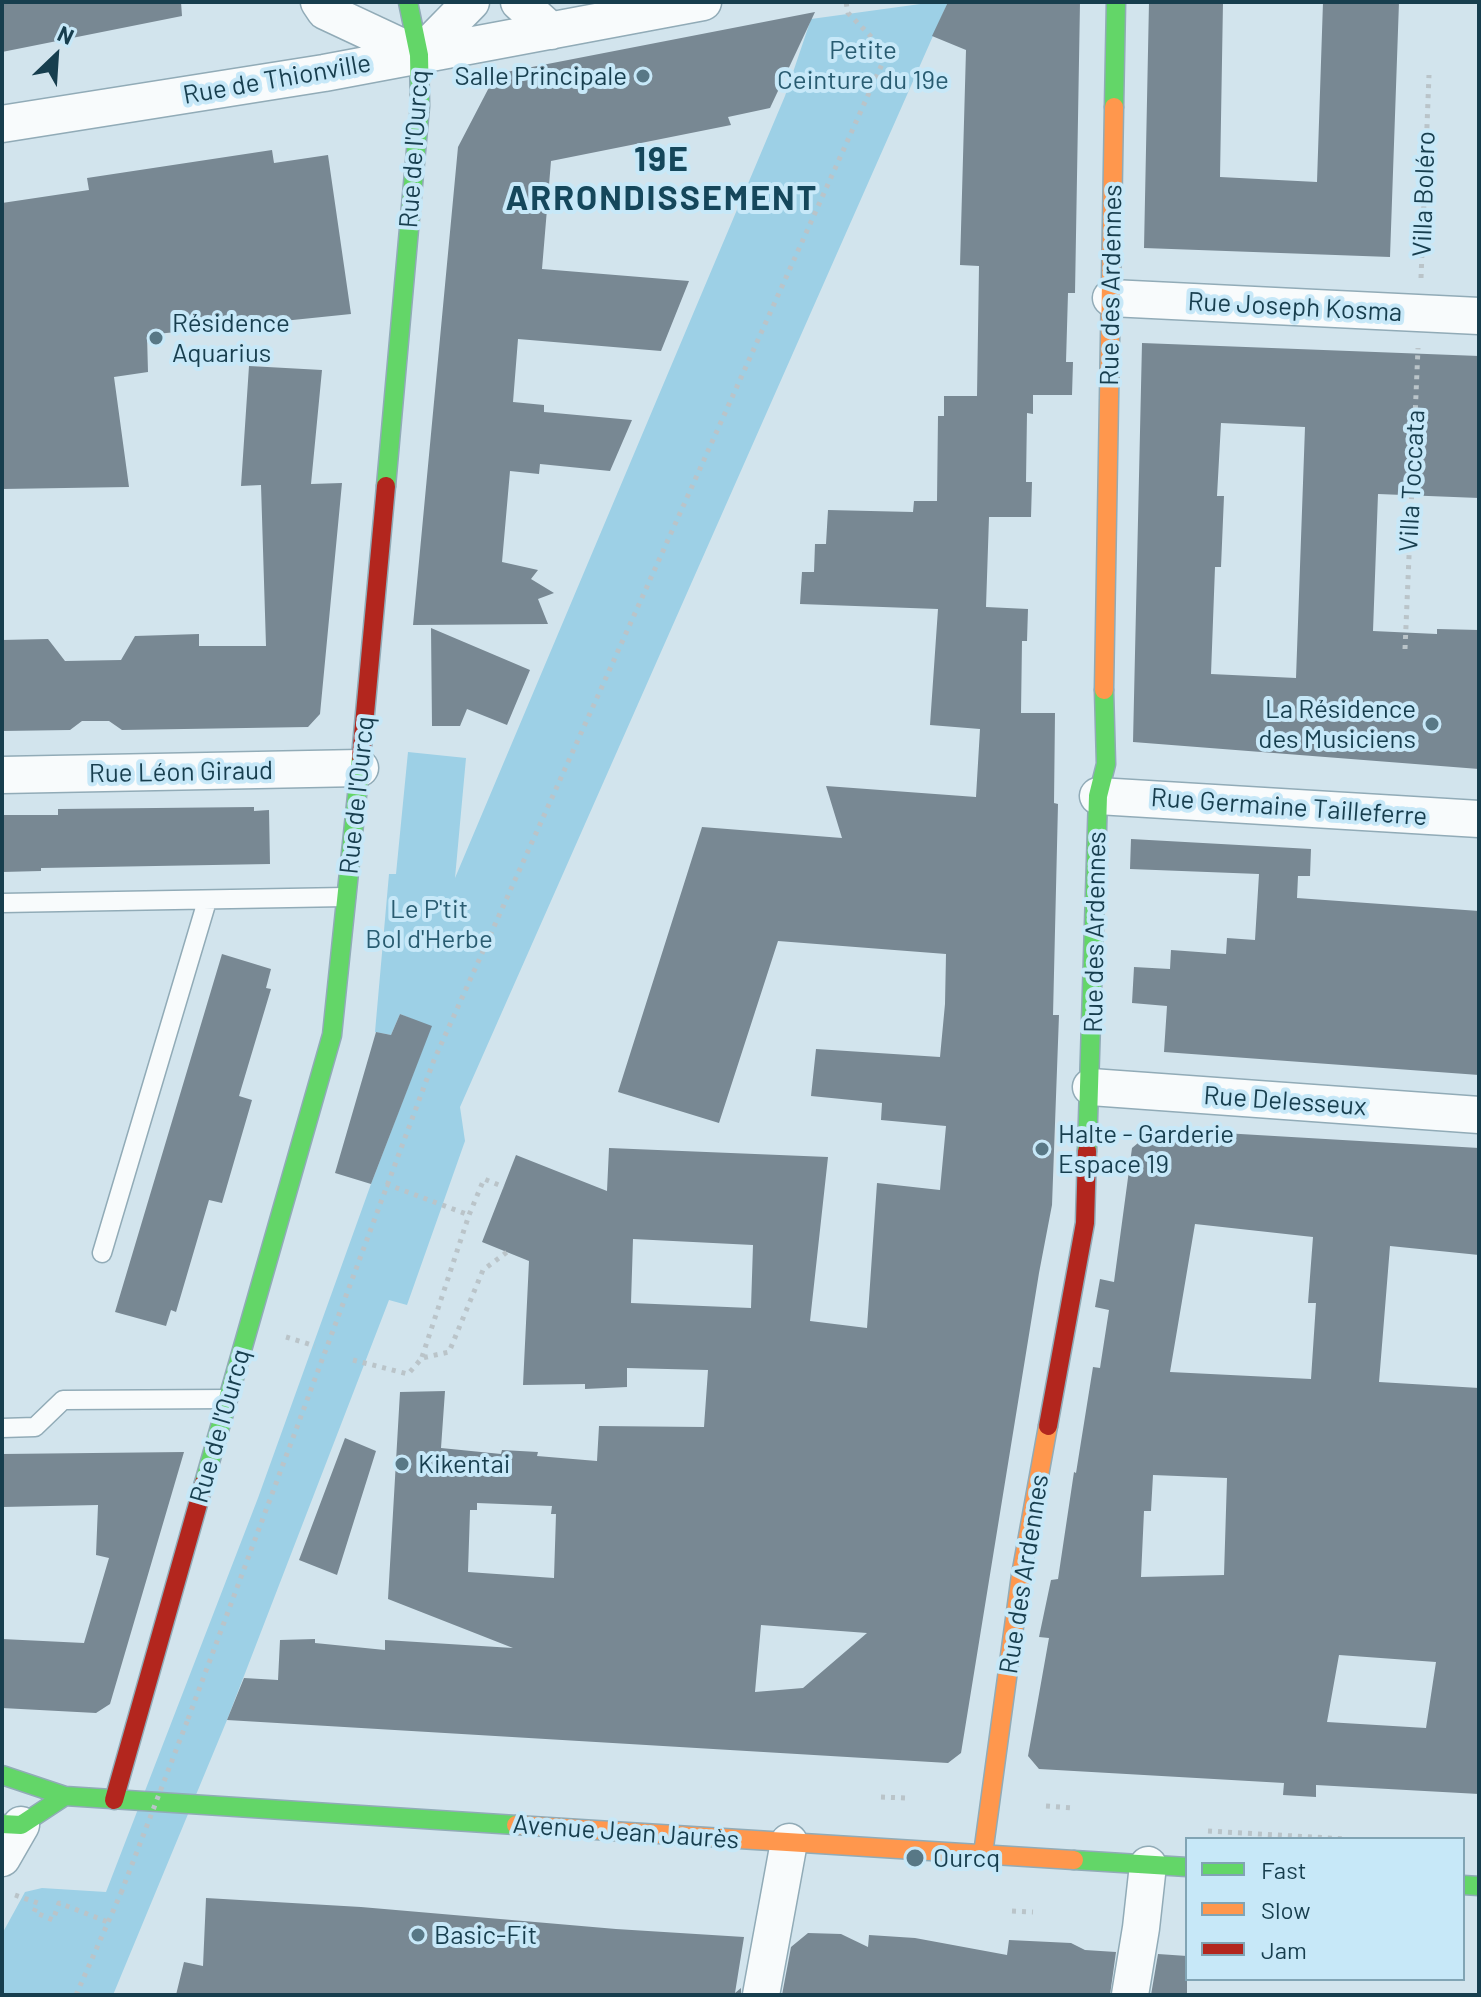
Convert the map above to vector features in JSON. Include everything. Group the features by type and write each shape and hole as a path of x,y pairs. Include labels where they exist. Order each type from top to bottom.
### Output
{"street":[{"path":"319,2 325,11 419,55 471,2"},
{"name":"Rue de l'Ourcq","path":"114,1800 332,1035 360,768 420,106 419,55 408,2"},
{"path":"519,2 551,31"},
{"name":"Rue de Thionville","path":"2,124 324,73 703,2"},
{"name":"Rue des Ardennes","path":"983,1854 1021,1575 1085,1223 1098,796 1106,764 1104,691 1116,2"},
{"name":"Rue Joseph Kosma","path":"1111,298 1479,316"},
{"name":"Rue Léon Giraud","path":"2,775 360,768"},
{"name":"Rue Germaine Tailleferre","path":"1098,796 1479,819"},
{"name":"Rue Delesseux","path":"1091,1087 1479,1115"},
{"name":"Avenue Jean Jaurès","path":"2,1775 65,1796 114,1800 1185,1867"},
{"path":"2,1858 12,1824 65,1796"},
{"path":"761,1995 789,1842"},
{"path":"1130,1995 1148,1865"}],"lane":[{"path":"2,903 346,897"},
{"path":"102,1253 207,901"},
{"path":"2,1428 35,1427 63,1400 228,1399"},
{"name":"Avenue Jean Jaurès","path":"2,1793 65,1796"}],"path":[{"path":"76,1995 121,1893 188,1719 434,1060 887,53 848,13 846,2"},
{"name":"Villa Boléro","path":"1420,313 1429,75"},
{"name":"Villa Toccata","path":"1405,649 1420,313"},
{"path":"353,1360 408,1374 422,1358 484,1179 504,1187"},
{"path":"386,1184 469,1215"},
{"path":"422,1358 449,1352 483,1270 507,1252"},
{"path":"281,1336 315,1346"},
{"path":"881,1797 907,1798"},
{"path":"1046,1806 1074,1808"},
{"path":"15,1895 38,1903 34,1912 53,1920 59,1903 108,1922"},
{"path":"1012,1911 1033,1912"}],"green space":[{"name":"Petite Ceinture du 19e","path":"948,2 460,1107 465,1141 407,1305 389,1300 227,1720 113,1995 2,1995 2,1934 25,1892 42,1888 106,1892 258,1498 431,1027 400,1014 391,1035 375,1032 389,874 396,874 408,752 466,758 455,878 785,96 811,19"}],"building":[{"path":"2,2 181,2 182,16 2,52"},
{"path":"948,2 1080,2 1075,293 1068,293 1066,362 1073,362 1072,395 1033,395 1033,414 1027,413 1026,482 1032,482 1031,517 989,517 986,607 1028,609 1027,641 1022,641 1021,713 1055,713 1054,803 1058,804 1053,1015 1059,1015 1052,1205 961,1753 948,1763 227,1720 244,1678 278,1680 280,1640 315,1639 315,1643 385,1650 385,1640 513,1648 388,1599 400,1392 445,1391 441,1448 501,1454 502,1450 538,1452 537,1456 597,1461 599,1426 704,1427 708,1370 627,1368 627,1387 585,1389 585,1384 523,1385 529,1261 482,1242 516,1155 607,1191 609,1148 828,1157 810,1321 867,1328 877,1183 940,1190 946,1126 881,1120 882,1103 811,1096 816,1049 940,1057 946,954 778,941 719,1123 618,1092 702,827 842,838 826,786 976,797 980,729 930,725 938,609 800,604 802,572 814,572 815,544 826,544 828,510 913,512 914,501 937,501 938,416 944,416 944,396 977,396 979,266 960,265 966,50 932,36","holes":["633,1239 753,1245 751,1308 631,1303","477,1503 552,1506 551,1514 556,1514 554,1578 468,1572 470,1510 477,1510","761,1625 867,1633 803,1688 755,1692"]},
{"path":"1149,2 1223,2 1220,177 1317,182 1323,2 1399,2 1390,257 1144,248"},
{"path":"815,12 770,108 728,117 731,125 551,161 542,269 689,281 661,351 518,339 513,402 544,405 544,412 632,420 610,471 540,464 539,474 510,471 502,562 538,570 531,579 554,593 538,599 548,624 413,625 458,147 496,74"},
{"name":"Résidence Aquarius","path":"272,150 274,163 328,155 351,314 147,335 148,372 114,377 129,487 2,489 2,203 89,190 87,178"},
{"path":"1142,343 1479,356 1479,498 1378,494 1373,631 1437,634 1437,629 1479,630 1479,769 1133,742","holes":["1221,423 1305,427 1296,678 1211,674 1215,567 1221,567 1224,496 1217,496"]},
{"path":"249,366 322,370 311,484 342,483 320,714 308,727 122,730 109,721 82,721 70,730 2,731 2,640 48,639 65,661 121,660 135,636 199,634 199,646 266,646 261,485 241,486"},
{"path":"431,628 530,670 507,725 467,709 460,726 432,726"},
{"path":"254,807 254,811 269,810 270,864 41,868 41,871 2,872 2,815 58,815 58,809"},
{"path":"1131,839 1311,849 1310,876 1298,876 1297,898 1479,911 1479,1075 1164,1052 1167,1006 1132,1003 1134,967 1170,969 1171,950 1226,954 1227,938 1255,940 1259,874 1130,869"},
{"path":"222,954 271,969 266,988 271,989 239,1096 252,1100 222,1203 209,1200 176,1312 171,1310 166,1326 115,1312"},
{"path":"400,1014 432,1026 371,1184 335,1173 376,1032 391,1035"},
{"path":"1155,1129 1479,1148 1479,1255 1390,1246 1379,1382 1479,1388 1479,1794 1316,1785 1316,1797 1283,1795 1284,1783 1039,1769 1028,1756 1049,1638 1039,1637 1051,1580 1058,1579 1093,1367 1100,1368 1109,1310 1095,1307 1100,1279 1114,1282 1132,1148","holes":["1195,1224 1313,1237 1308,1303 1316,1303 1311,1379 1170,1372","1153,1475 1227,1478 1224,1575 1141,1577 1144,1511 1151,1511","1339,1655 1436,1662 1426,1728 1327,1722"]},
{"path":"345,1438 376,1451 337,1575 299,1560"},
{"path":"184,1452 110,1704 96,1713 2,1708 2,1639 84,1643 109,1558 96,1555 98,1505 2,1507 2,1454"},
{"path":"206,1898 744,1937 735,1993 741,1988 741,1995 176,1995 184,1962 203,1966"},
{"path":"808,1933 841,1934 868,1947 869,1935 915,1938 1007,1955 1009,1940 1071,1943 1085,1950 1116,1952 1110,1995 782,1995 791,1947"},
{"path":"1158,1954 1185,1956 1187,1995 1151,1995"}],"traffic: fast":[{"path":"386,486 420,106 419,55 408,2"},
{"path":"1114,107 1116,2"},
{"path":"1087,1151 1098,796 1106,764 1104,690"},
{"path":"204,1483 332,1035 361,757"},
{"path":"2,1775 65,1796 516,1825"},
{"path":"2,1824 21,1825 65,1796"},
{"path":"1074,1860 1185,1867"},
{"path":"1465,1885 1479,1886"}],"traffic: slow":[{"path":"1104,690 1114,107"},
{"path":"983,1854 1021,1575 1048,1426"},
{"path":"516,1825 1074,1860"}],"traffic: jam":[{"path":"361,757 386,486"},
{"path":"1048,1426 1085,1223 1087,1151"},
{"path":"114,1800 204,1483"}],"place":[{"name":"Salle Principale","path":"643,76"},
{"name":"Résidence Aquarius","path":"156,338"},
{"name":"La Résidence des Musiciens","path":"1432,724"},
{"name":"Halte - Garderie Espace 19","path":"1042,1149"},
{"name":"Kikentai","path":"402,1464"},
{"name":"Ourcq","path":"915,1858"},
{"name":"Basic-Fit","path":"418,1935"}],"district":[{"name":"19E ARRONDISSEMENT","path":"662,180"}],"park label":[{"name":"Le P'tit Bol d'Herbe","path":"429,924"}]}
